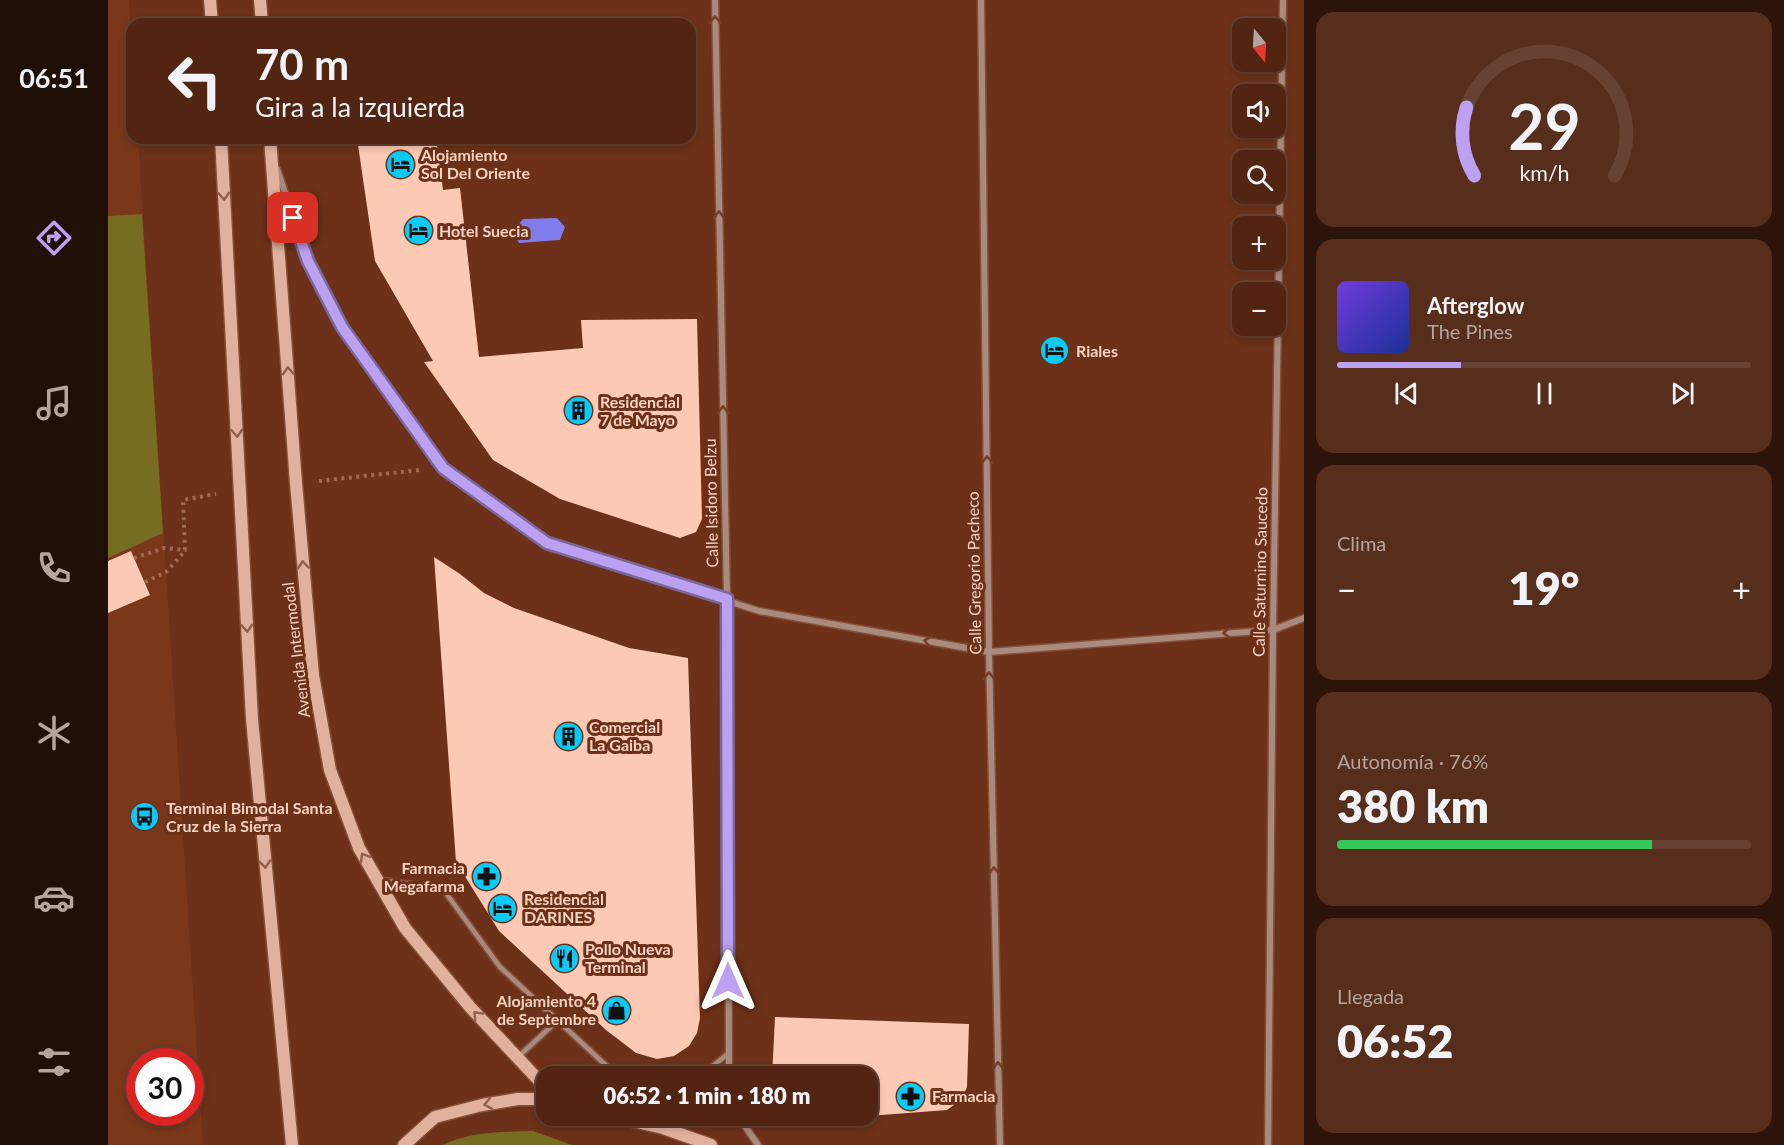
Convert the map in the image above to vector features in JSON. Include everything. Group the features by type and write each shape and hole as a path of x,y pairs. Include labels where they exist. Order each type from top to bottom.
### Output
{"main road":[{"path":"210,0 212,18"},
{"path":"260,0 262,18"},
{"path":"221,144 252,719 292,1145"},
{"name":"Avenida Intermodal","path":"271,144 313,675 330,770 359,848 405,928 470,1008 536,1078"},
{"path":"404,1145 435,1118 500,1102 536,1099"},
{"path":"654,1126 711,1145"}],"street":[{"name":"Calle Isidoro Belzu","path":"715,0 727,599 729,1066"},
{"name":"Calle Gregorio Pacheco","path":"981,0 989,652 1000,1145"},
{"name":"Calle Saturnino Saucedo","path":"1268,1145 1283,0"},
{"path":"272,153 308,261 342,327 443,468 547,543 759,611 989,652 1273,630 1304,618"},
{"path":"745,1126 758,1145"}],"lane":[{"path":"378,880 443,889 500,967 607,1066"},
{"path":"517,1058 558,1020"},
{"path":"713,1066 729,1053"}],"path":[{"path":"296,483 443,468"},
{"path":"145,582 166,572 185,550 183,500 240,489"},
{"path":"134,558 164,548 185,550"}],"shaded area":[{"name":"Terminal Bimodal Santa Cruz de la Sierra","path":"108,0 129,0 130,18 126,18 126,144 138,144 197,1048 126,1048 126,1126 202,1126 203,1145 108,1145"},
{"path":"142,214 163,533 108,558 108,216"},
{"path":"557,218 565,227 560,240 519,243 516,230 523,219"},
{"path":"533,1131 572,1145 443,1145 475,1135"}],"building":[{"name":"Residencial 7 de Mayo","path":"358,144 437,144 443,190 460,188 479,357 583,348 581,320 697,319 702,519 696,532 680,538 560,499 493,460 424,362 433,361 375,261"},
{"path":"131,551 150,595 108,613 108,561"},
{"path":"434,557 484,593 514,608 629,648 688,658 700,1018 697,1033 689,1046 674,1056 657,1059 636,1053 606,1030 499,931 456,862"},
{"path":"775,1017 969,1024 967,1087 962,1099 947,1110 878,1115 878,1066 773,1066"}],"place":[{"name":"Alojamiento Sol Del Oriente","path":"400,164"},
{"name":"Hotel Suecia","path":"418,231"},
{"name":"Riales","path":"1055,351"},
{"name":"Residencial 7 de Mayo","path":"579,411"},
{"name":"Comercial La Gaiba","path":"568,736"},
{"name":"Terminal Bimodal Santa Cruz de la Sierra","path":"145,817"},
{"name":"Farmacia Megafarma","path":"486,877"},
{"name":"Residencial DARINES","path":"503,908"},
{"name":"Pollo Nueva Terminal","path":"564,958"},
{"name":"Alojamiento 4 de Septembre","path":"617,1010"},
{"name":"Farmacia","path":"911,1096"}],"route":[{"path":"293,218 308,261 342,327 443,468 547,543 727,599 728,981"}]}
